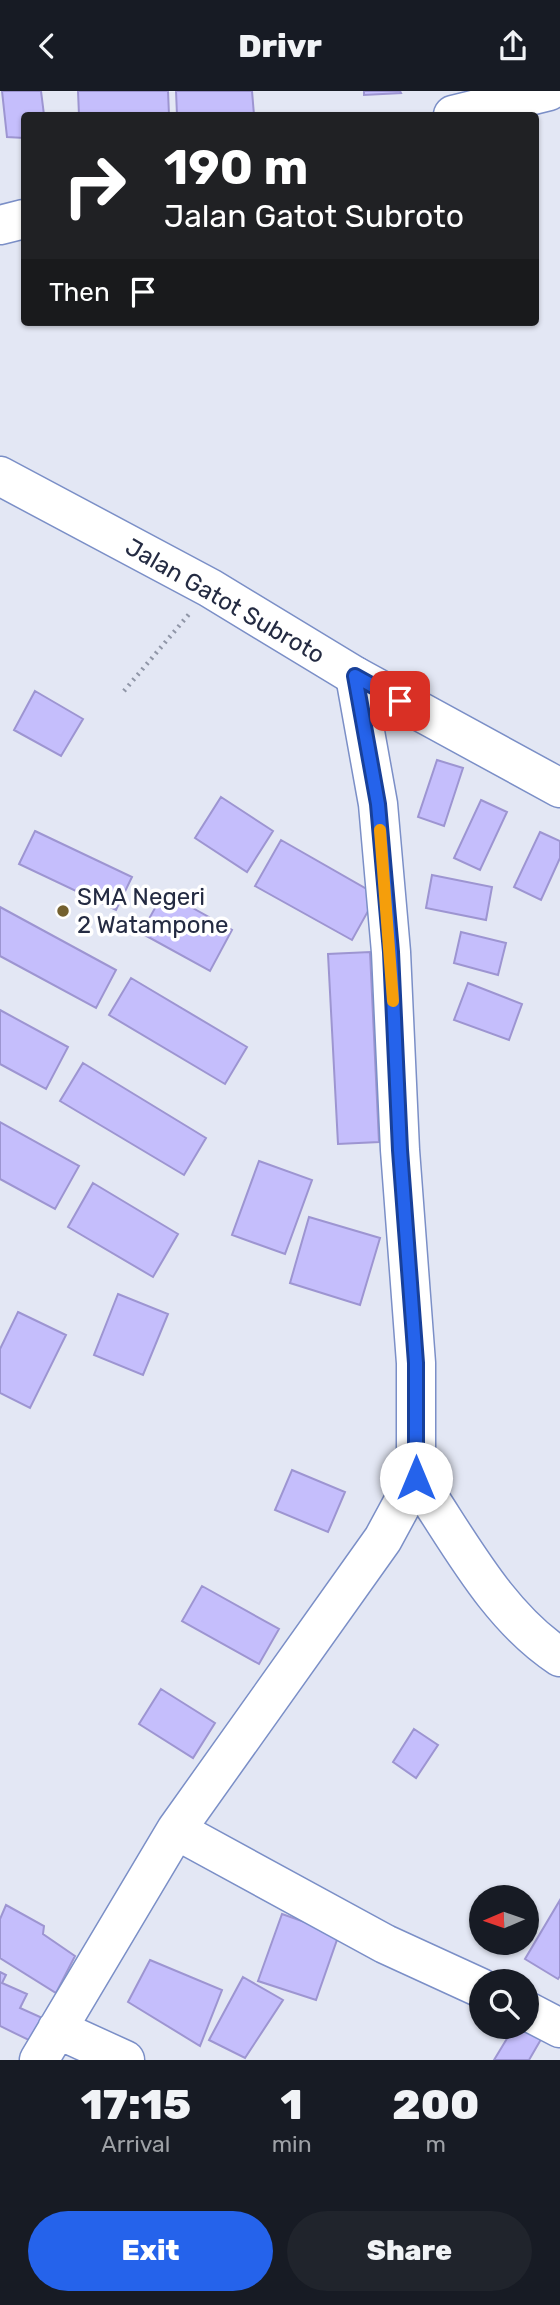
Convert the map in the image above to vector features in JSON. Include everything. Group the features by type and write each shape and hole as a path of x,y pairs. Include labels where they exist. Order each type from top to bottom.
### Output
{"main road":[{"path":"465,112 549,91"},
{"path":"0,225 21,220"},
{"name":"Jalan Gatot Subroto","path":"0,477 210,588 355,676 560,788"},
{"path":"125,2060 48,2044 176,1831 383,1539 416,1478 416,1363 400,1150 391,952 378,804 355,676"},
{"path":"416,1478 492,1592 560,1657"},
{"path":"176,1831 385,1944 469,1983"},
{"path":"539,2017 560,2028"}],"path":[{"path":"124,691 210,588"}],"building":[{"path":"2,91 41,91 44,112 21,112 21,138 7,137"},
{"path":"78,91 168,91 169,112 79,112"},
{"path":"176,91 252,91 254,112 177,112"},
{"path":"364,91 400,91 401,93 364,95"},
{"path":"35,691 83,719 61,756 14,730"},
{"path":"437,760 463,768 444,826 418,817"},
{"path":"221,797 273,831 247,872 195,838"},
{"path":"481,800 507,812 480,870 454,858"},
{"path":"35,831 132,877 116,910 19,864"},
{"path":"540,832 560,841 560,858 541,900 514,887"},
{"path":"281,840 377,895 352,940 255,886"},
{"path":"432,875 492,887 486,920 426,908"},
{"path":"164,892 232,930 210,971 141,933"},
{"path":"0,907 116,970 96,1008 0,956"},
{"path":"461,932 506,943 498,975 454,963"},
{"path":"370,952 379,1142 338,1144 328,954"},
{"path":"131,978 247,1047 225,1084 109,1015"},
{"path":"468,983 522,1004 509,1040 454,1020"},
{"path":"0,1010 68,1047 46,1089 0,1064"},
{"path":"83,1063 206,1138 184,1175 60,1101"},
{"path":"0,1122 79,1166 55,1209 0,1179"},
{"path":"259,1161 312,1180 285,1254 232,1235"},
{"path":"93,1183 178,1234 153,1277 68,1227"},
{"path":"309,1217 380,1238 360,1305 290,1283"},
{"path":"118,1294 168,1314 143,1375 94,1355"},
{"path":"18,1312 66,1335 30,1408 0,1393 0,1349"},
{"path":"292,1470 345,1492 328,1532 275,1510"},
{"path":"202,1586 279,1629 259,1664 182,1621"},
{"path":"161,1689 215,1723 193,1758 139,1724"},
{"path":"414,1729 438,1745 416,1778 393,1762"},
{"path":"560,1900 558,1979 525,1959 527,1955 539,1955 539,1935"},
{"path":"6,1905 44,1926 43,1934 75,1956 56,1993 0,1958 0,1919"},
{"path":"282,1914 339,1934 316,2000 258,1981"},
{"path":"150,1960 222,1990 200,2046 128,2002"},
{"path":"0,1972 6,1975 2,1983 27,1994 20,2008 49,2021 37,2044 0,2026"},
{"path":"243,1977 283,2000 245,2058 209,2040"},
{"path":"539,2029 547,2029 529,2060 494,2060 507,2039 539,2039"}],"slow traffic":[{"path":"380,830 393,1001"}],"place":[{"name":"SMA Negeri 2 Watampone","path":"63,911"}],"route":[{"path":"400,701 355,676 378,804 391,952 400,1150 416,1363 416,1478"}]}
